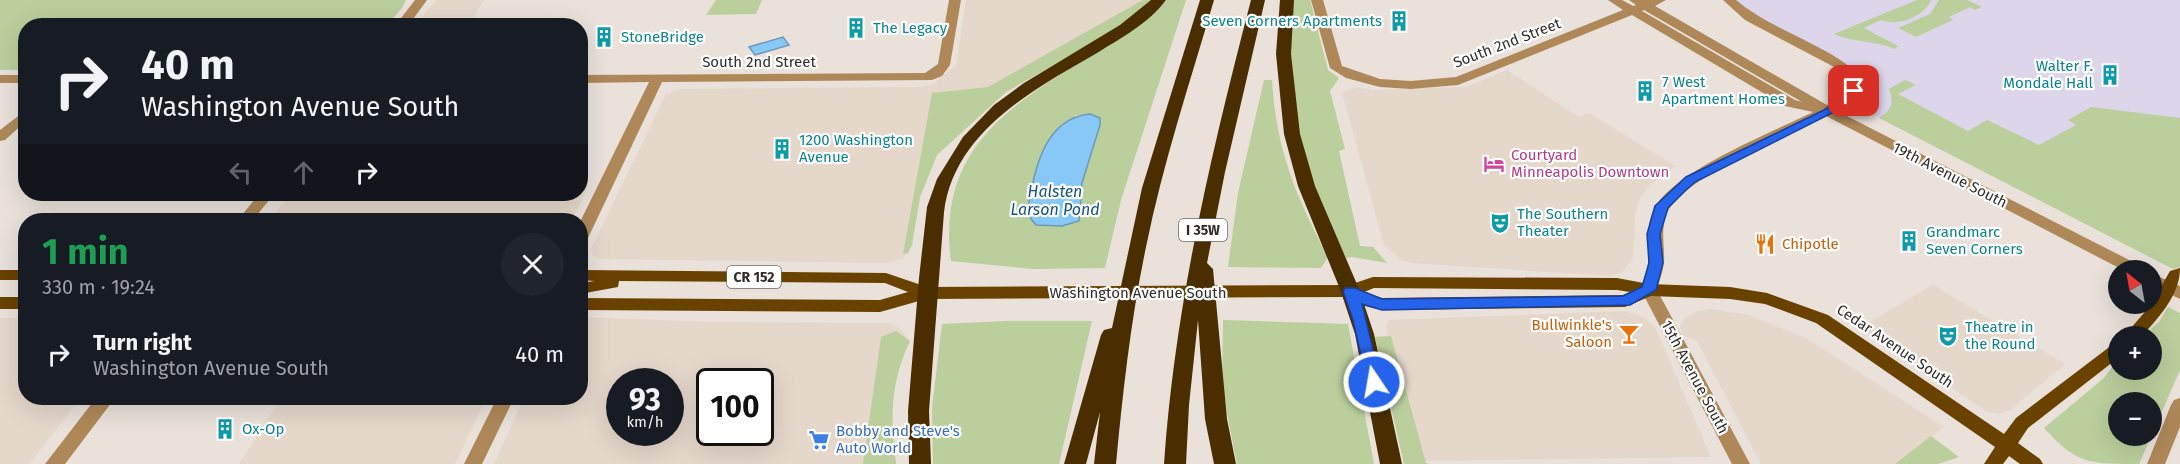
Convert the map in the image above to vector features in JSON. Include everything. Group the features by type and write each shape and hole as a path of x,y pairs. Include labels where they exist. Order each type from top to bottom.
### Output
{"highway":[{"path":"920,464 917,413 926,323 926,293 940,192 974,134 1010,100 1117,33 1159,0"},
{"path":"1075,464 1135,255 1152,183 1206,0"},
{"name":"I 35W","path":"1175,464 1187,329 1205,219 1258,0"},
{"path":"1287,0 1284,21 1287,108 1315,208 1361,320 1391,464"},
{"path":"1205,219 1209,348 1216,419 1226,464"},
{"path":"1105,464 1116,370 1135,255"}],"main road":[{"path":"2141,326 2156,310 2176,275 2180,273"},
{"path":"0,275 18,275"},
{"name":"Washington Avenue South","path":"588,275 886,278 926,293"},
{"path":"588,287 599,284 714,277"},
{"name":"Washington Avenue South","path":"588,304 880,306 926,293 1350,291 1367,301 1382,304 1624,301 1649,290"},
{"name":"Cedar Avenue South","path":"1649,290 1694,290 1767,299 1822,319 2034,464"},
{"path":"0,303 18,303"},
{"path":"1993,464 2022,423 2108,357"}],"street":[{"path":"407,18 421,0"},
{"name":"South 2nd Street","path":"588,79 921,78 937,73 944,65 955,0"},
{"name":"South 2nd Street","path":"1317,0 1336,68 1354,78 1381,85 1423,85 1458,81 1638,6"},
{"name":"19th Avenue South","path":"1614,0 1638,6 1790,103 1828,112 2117,260"},
{"path":"1638,6 1660,0"},
{"path":"1649,290 1656,263 1654,234 1662,206 1666,202 1691,180 1828,112 1845,101 1854,91 1855,78 1850,71 1749,17 1729,0"},
{"path":"0,79 18,79"},
{"path":"588,221 657,79"},
{"path":"0,136 18,121"},
{"path":"251,213 261,201"},
{"path":"2162,283 2180,292"},
{"name":"15th Avenue South","path":"1649,290 1741,464"},
{"path":"54,464 100,405"},
{"path":"473,464 502,405"},
{"path":"2156,464 2180,405"}],"shaded area":[{"path":"436,0 484,0 473,18 422,18"},
{"path":"966,0 1153,0 1006,92 937,155 920,197 912,245 903,258 888,263 599,259 593,255 591,249 666,94 680,89 922,87 933,84 956,65"},
{"path":"1729,0 2180,0 2180,267 2173,269 2162,263 2162,260 2156,260 1846,100 1855,78"},
{"path":"1507,70 1579,117 1589,113 1675,166 1648,187 1639,201 1635,214 1633,259 1622,272 1610,276 1411,263 1401,260 1384,245 1342,92 1358,87 1372,90 1466,87"},
{"path":"285,201 581,201 575,213 276,213"},
{"path":"1933,285 2065,364 2010,410 1999,414 1986,411 1861,327"},
{"path":"1711,309 1748,315 1806,338 1944,427 1895,464 1761,464 1697,341 1682,335 1680,326 1684,319 1697,311"},
{"path":"1626,311 1643,317 1655,327 1711,457 1417,461 1386,325 1389,320"},
{"path":"588,317 713,322 888,323 898,327 910,341 891,396 896,464 494,464 521,405 588,405"},
{"path":"0,318 18,318 18,405 75,405 29,464 0,464"},
{"path":"277,405 483,405 455,464 239,464"}],"green space":[{"path":"0,0 406,0 393,18 18,18 18,70 0,70"},
{"path":"716,0 762,0 756,14 706,15"},
{"path":"1143,0 1153,0 1115,30 1006,92 937,155 920,197 912,245 908,253 903,254 932,93 988,87"},
{"path":"1167,0 1186,0 1121,200 1105,268 1033,269 951,261 951,209 964,167 987,133 1018,104 1054,78 1131,29","holes":["1090,114 1100,119 1082,183 1079,221 1075,116"]},
{"path":"1294,0 1310,0 1328,70 1339,78 1330,91 1345,149 1339,151 1360,246 1373,247 1387,263 1346,258 1315,195 1299,139 1288,26"},
{"path":"1917,0 1931,0 1922,11 1909,19 1895,22 1881,20 1864,28 1898,46 1895,49 1834,34"},
{"path":"1939,0 1967,0 1982,7 1975,10 1970,7 1949,17 1953,20 1916,37 1898,28 1930,14"},
{"path":"1264,80 1272,80 1274,105 1283,151 1297,193 1328,257 1321,268 1228,267 1238,193"},
{"path":"1905,80 1916,85 1898,94 1968,131 1987,120 2039,145 2076,125 2068,120 2091,107 2180,118 2180,267 2173,269 2162,263 2162,260 2155,260 1879,118 1891,106 1889,89"},
{"path":"2168,307 2180,313 2180,370 2162,411 2162,392 2108,392 2108,446 2147,446 2139,464 2095,462 2075,455 2055,440 2044,428 2108,373 2108,380 2162,380 2162,326 2154,326"},
{"path":"1223,320 1348,324 1374,464 1237,464 1222,388"},
{"path":"1092,321 1059,464 933,464 932,408 942,324"},
{"path":"896,331 910,341 903,356 893,401 896,464 863,464 881,337"},
{"path":"1391,336 1426,463 1430,464 1404,464 1375,337"},
{"path":"1931,436 1959,457 1938,464 1895,464"}],"water":[{"path":"783,37 789,45 755,55 749,47"},
{"name":"Halsten Larson Pond","path":"1090,114 1100,118 1100,125 1082,183 1079,221 1062,226 1036,225 1027,214 1037,167 1043,151 1060,126 1074,118"}],"place":[{"name":"Seven Corners Apartments","path":"1399,21"},
{"name":"The Legacy","path":"856,28"},
{"name":"StoneBridge","path":"604,37"},
{"name":"Walter F. Mondale Hall","path":"2110,75"},
{"name":"7 West Apartment Homes","path":"1645,91"},
{"name":"1200 Washington Avenue","path":"782,149"},
{"name":"Courtyard Minneapolis Downtown","path":"1494,164"},
{"name":"The Southern Theater","path":"1500,223"},
{"name":"Grandmarc Seven Corners","path":"1909,241"},
{"name":"Chipotle","path":"1765,244"},
{"name":"Bullwinkle's Saloon","path":"1629,334"},
{"name":"Theatre in the Round","path":"1948,336"},
{"name":"Ox-Op","path":"225,429"},
{"name":"Bobby and Steve's Auto World","path":"819,440"}],"route":[{"path":"1374,382 1361,320 1350,291 1367,301 1382,304 1624,301 1649,290 1656,263 1654,234 1662,206 1680,188 1691,180 1828,112 1845,101 1854,91"}]}
